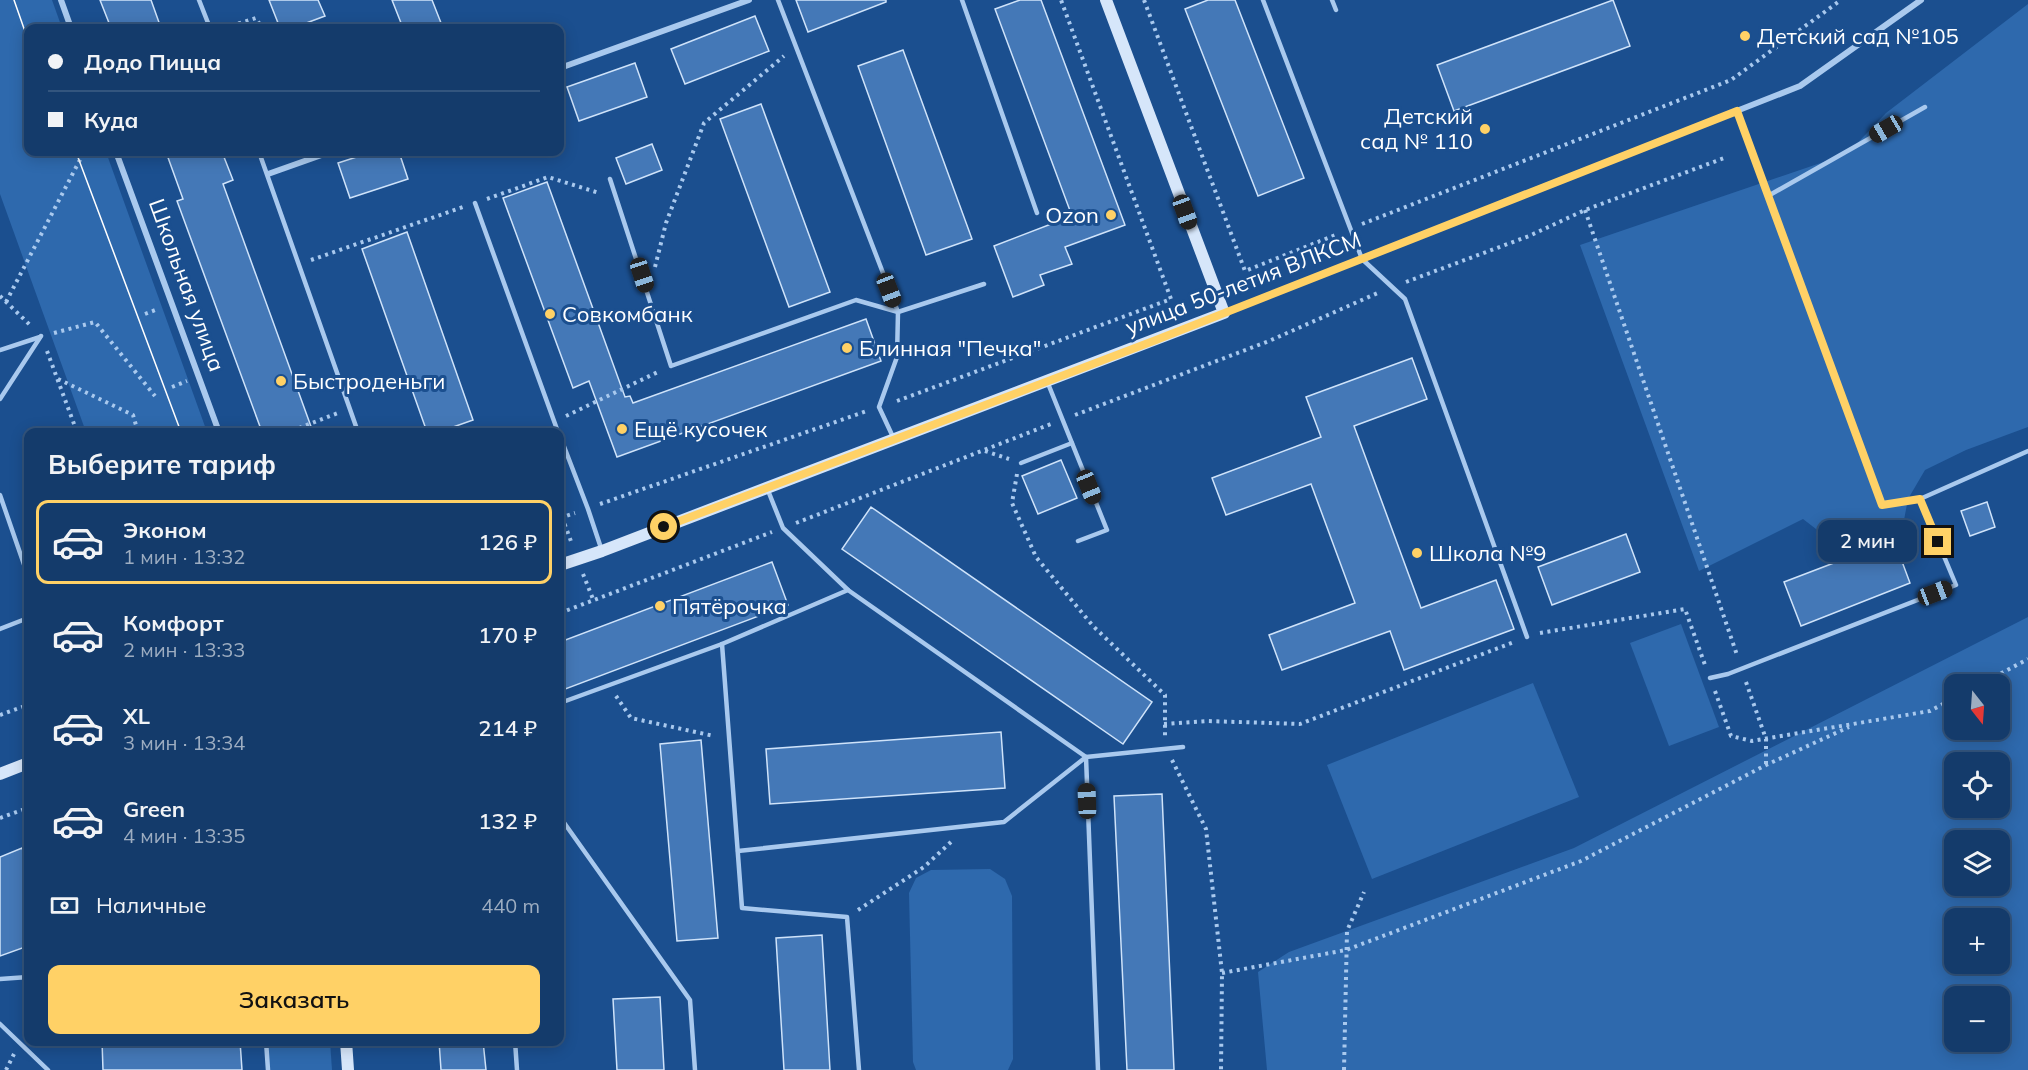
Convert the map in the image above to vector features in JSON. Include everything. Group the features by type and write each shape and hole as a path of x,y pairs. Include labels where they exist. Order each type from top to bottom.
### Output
{"main road":[{"path":"1106,0 1224,313"},
{"name":"улица 50-летия ВЛКСМ","path":"564,564 1224,313"},
{"path":"0,774 24,765"},
{"path":"346,1046 348,1070"}],"street":[{"path":"61,0 70,24"},
{"path":"564,67 749,0"},
{"name":"улица 50-летия ВЛКСМ","path":"1224,313 1800,86 1921,0"},
{"name":"Школьная улица","path":"117,156 218,428"},
{"path":"267,174 319,156"}],"lane":[{"path":"199,0 208,24"},
{"path":"778,0 898,312 897,357 879,407 894,439"},
{"path":"962,0 1037,213"},
{"path":"1263,0 1362,259 1405,299 1527,637"},
{"path":"1332,0 1336,10"},
{"path":"1768,195 1924,107"},
{"path":"1737,111 1882,505 1920,499 2028,451"},
{"path":"260,156 357,428"},
{"path":"610,179 671,366 856,300 898,312 984,284"},
{"path":"475,203 557,428"},
{"path":"0,350 41,336"},
{"path":"0,399 41,336"},
{"path":"1047,381 1107,530 1077,541"},
{"path":"1021,463 1072,444"},
{"path":"564,453 588,508 602,551"},
{"path":"767,488 783,528 848,590 1086,757"},
{"path":"0,495 24,564"},
{"path":"1710,678 1728,674 1956,585 1920,499"},
{"path":"564,702 722,644 848,590"},
{"path":"0,629 24,620"},
{"path":"722,644 742,908 847,917 859,1070"},
{"path":"738,851 1004,822 1086,757 1183,747"},
{"path":"1086,757 1098,1070"},
{"path":"564,823 690,1000 695,1070"},
{"path":"0,979 24,977"},
{"path":"0,1024 48,1070"},
{"path":"266,1046 268,1070"},
{"path":"515,1046 517,1070"}],"path":[{"path":"1061,0 1171,300"},
{"path":"1144,0 1245,271 1731,80 1841,0"},
{"path":"237,24 256,18 260,24"},
{"path":"648,294 666,223 704,123 795,45"},
{"path":"6,302 82,156"},
{"path":"1395,286 1529,236 1585,210 1727,157"},
{"path":"299,264 548,177 616,199"},
{"path":"1585,210 1739,660"},
{"path":"564,611 1269,341 1385,290"},
{"path":"0,296 41,336 75,428"},
{"path":"41,336 95,322 154,396"},
{"path":"554,421 671,366"},
{"path":"57,379 133,415 137,428"},
{"path":"299,428 350,409"},
{"path":"984,451 1021,463"},
{"path":"1164,724 1207,721 1300,724 1527,637 1685,609 1731,736 1752,741 1766,739 1930,711 1944,703"},
{"path":"2000,674 2028,659"},
{"path":"1743,671 1766,739 1767,765"},
{"path":"608,685 631,718 730,740"},
{"path":"0,715 24,706"},
{"path":"1222,973 1346,950 1581,861 1767,765 1855,724"},
{"path":"0,818 24,809"},
{"path":"847,917 924,867 969,826"},
{"path":"1344,1070 1347,931 1364,892"}],"shaded area":[{"path":"0,0 52,0 61,24 24,24 24,156 107,156 206,428 85,428 0,194"},
{"path":"2028,4 2028,427 1966,450 1925,470 1908,499 1904,520 1868,537 1829,539 1803,519 1699,571 1580,245 1847,154 1886,113"},
{"path":"2028,617 2028,1070 1267,1070 1258,972 1289,952 1574,848"},
{"path":"1681,624 1719,727 1669,746 1630,643"},
{"path":"1533,683 1579,797 1372,879 1327,765"},
{"path":"990,869 1005,879 1012,896 1013,1059 1008,1070 916,1070 913,1062 909,893 916,878 931,870"},
{"path":"265,1046 330,1046 332,1070 267,1070"}],"building":[{"path":"100,0 151,0 160,24 109,24"},
{"path":"269,0 318,0 325,16 304,24 278,24"},
{"path":"392,0 432,0 441,24 401,24"},
{"path":"796,0 886,0 886,2 808,32"},
{"path":"1020,0 1041,0 1125,225 1065,247 1072,264 1040,275 1044,285 1013,297 994,246 1072,216 995,9"},
{"path":"1208,0 1235,0 1304,178 1258,196 1185,9"},
{"path":"1613,0 1630,46 1454,111 1437,65"},
{"path":"755,16 769,51 685,84 671,49"},
{"path":"903,50 972,239 926,255 858,66"},
{"path":"635,63 647,97 579,121 567,87"},
{"path":"761,104 830,292 789,307 720,119"},
{"path":"652,144 662,170 626,184 616,158"},
{"path":"167,156 224,156 233,180 223,184 312,428 261,428 177,201 183,199"},
{"path":"360,156 400,156 408,179 350,198 338,163"},
{"path":"547,182 625,397 630,396 633,403 866,319 881,361 617,457 589,381 573,388 503,198"},
{"path":"407,232 473,420 450,428 426,428 362,249"},
{"path":"1412,358 1427,399 1354,426 1421,608 1496,580 1514,629 1404,670 1390,631 1282,670 1269,635 1355,603 1311,484 1226,515 1212,478 1321,437 1306,397"},
{"path":"1061,460 1077,498 1038,514 1022,476"},
{"path":"1987,502 1995,527 1970,536 1961,511"},
{"path":"871,507 1152,702 1123,744 842,549"},
{"path":"1626,534 1640,572 1552,605 1538,567"},
{"path":"1894,540 1910,583 1801,626 1784,582"},
{"path":"772,562 788,605 564,689 564,640"},
{"path":"1001,732 1005,788 770,804 766,749"},
{"path":"701,740 718,938 677,941 660,744"},
{"path":"1162,794 1174,1070 1127,1070 1114,796"},
{"path":"22,848 24,854 24,947 0,956 0,857"},
{"path":"822,935 830,1070 784,1070 776,938"},
{"path":"660,997 664,1070 617,1070 613,999"},
{"path":"102,1046 240,1046 242,1070 103,1070"},
{"path":"439,1046 484,1046 486,1070 441,1070"}],"tram line":[{"path":"14,0 24,29"},
{"path":"78,156 180,428"}],"place":[{"name":"Детский сад №105","path":"1745,36"},
{"name":"Детский сад № 110","path":"1485,129"},
{"name":"Ozon","path":"1111,215"},
{"name":"Совкомбанк","path":"550,314"},
{"name":"Блинная \"Печка\"","path":"847,348"},
{"name":"Быстроденьги","path":"281,381"},
{"name":"Ещё кусочек","path":"622,429"},
{"name":"Школа №9","path":"1417,553"},
{"name":"Пятёрочка","path":"660,606"}],"route":[{"path":"664,527 1255,302 1737,111 1882,505 1920,499 1938,542"}]}
